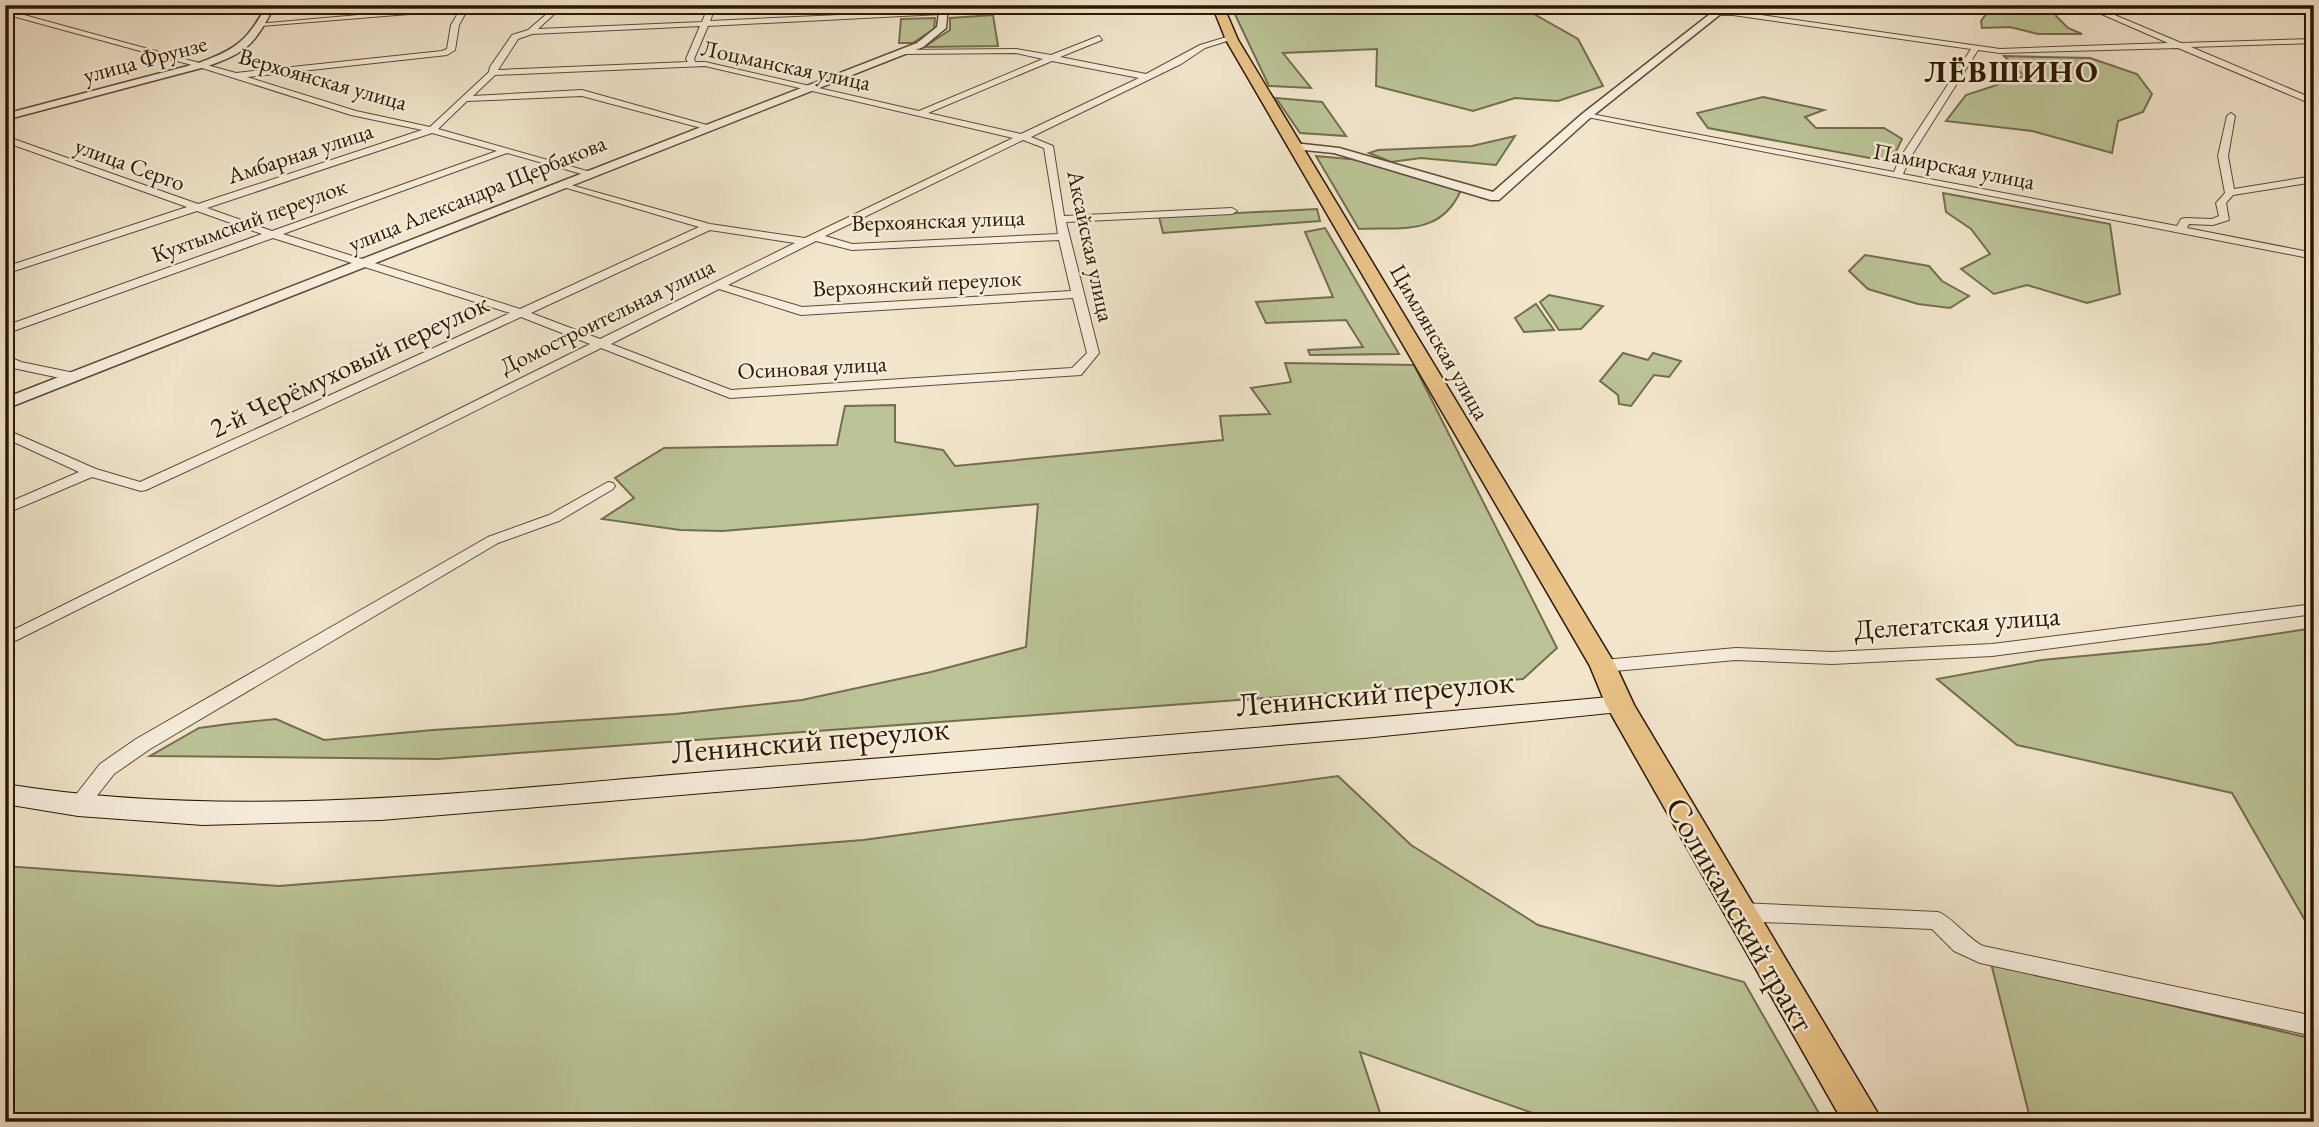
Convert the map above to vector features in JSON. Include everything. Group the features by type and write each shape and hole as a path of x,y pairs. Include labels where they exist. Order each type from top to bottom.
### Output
{"main road":[{"name":"Цимлянская улица","path":"1217,5 1230,37 1603,666 1620,705"},
{"name":"Ленинский переулок","path":"5,794 78,806 203,814 381,808 1364,729 1620,705"},
{"name":"Соликамский тракт","path":"1620,705 1738,912 1864,1122"}],"street":[{"path":"5,12 37,5"},
{"name":"улица Фрунзе","path":"5,117 202,65 248,45 271,5"},
{"path":"230,75 444,53 451,50 455,24 467,5"},
{"name":"Амбарная улица","path":"5,271 432,130 493,73 494,67 515,37 531,33 561,5"},
{"path":"692,63 690,59 713,5"},
{"path":"531,33 944,9 1112,5"},
{"path":"1670,5 2011,51 2314,41"},
{"path":"1294,146 1335,150 1495,197 1586,116 1728,5"},
{"path":"2084,5 2314,102"},
{"path":"261,24 446,9"},
{"name":"улица Александра Щербакова","path":"5,404 920,45 941,28 944,9"},
{"name":"Верхоянская улица","path":"5,12 202,65 354,113 432,130 589,173"},
{"name":"Домостроительная улица","path":"5,640 941,175 1026,138 1069,113 1148,77 1217,40 1230,37"},
{"path":"917,114 1099,38"},
{"path":"1898,175 1905,158 1975,48"},
{"path":"903,52 1003,50 1148,77"},
{"name":"Лоцманская улица","path":"493,73 692,63 811,87 1026,138"},
{"path":"466,99 582,93 709,127"},
{"name":"Памирская улица","path":"1586,116 2314,256"},
{"path":"2230,193 2223,156 2231,116"},
{"name":"Аксайская улица","path":"1026,138 1048,146 1053,161 1053,182 1060,219 1093,353 1076,372"},
{"name":"улица Серго","path":"5,139 196,208 362,263"},
{"name":"Кухтымский переулок","path":"5,330 508,150"},
{"path":"2181,229 2185,221 2213,222 2225,218 2221,203 2230,193 2314,179"},
{"name":"Верхоянская улица","path":"563,184 709,227 811,239 852,247 1064,237"},
{"path":"1060,219 1232,211"},
{"name":"2-й Черёмуховый переулок","path":"5,433 91,472 141,487 709,227"},
{"name":"Осиновая улица","path":"362,263 522,313 730,394 1076,372"},
{"name":"Верхоянский переулок","path":"720,286 801,311 1079,294"},
{"path":"5,359 17,365 74,377"},
{"path":"5,510 91,472"},
{"path":"78,806 107,769 143,744 493,540 554,518 608,486"},
{"name":"Делегатская улица","path":"1603,666 1736,654 1832,658 1992,650 2314,609"},
{"path":"1738,912 1938,921 1949,936 1963,947 1980,954 2314,1026"}],"green space":[{"path":"1518,5 1578,39 1603,86 1558,101 1515,98 1473,111 1376,86 1377,49 1283,53 1311,88 1269,86 1231,6"},
{"path":"1969,5 2032,8 2032,5 2056,5 2056,16 2068,28 2082,34 2038,34 2010,27 1982,28 1981,21 1989,10"},
{"path":"993,15 998,46 924,47 950,30 950,18"},
{"path":"935,18 934,29 913,43 899,43 901,19"},
{"path":"2004,56 2090,58 2137,74 2152,94 2143,112 2118,121 2112,153 2032,131 1946,121 1966,95 2024,76"},
{"path":"1763,97 1824,110 1805,117 1816,128 1884,128 1902,139 1891,162 1708,128 1697,113"},
{"path":"1276,98 1322,102 1346,136 1300,133"},
{"path":"1515,136 1496,165 1421,158 1391,162 1369,153 1378,150 1472,146"},
{"path":"1316,156 1360,160 1461,190 1453,205 1431,222 1405,228 1359,229"},
{"path":"1943,193 2110,224 2120,294 2087,303 2027,285 1994,294 1961,269 1990,254 1971,229 1946,212"},
{"path":"1317,209 1320,221 1163,233 1159,217"},
{"path":"1325,228 1399,354 1310,355 1308,350 1363,347 1346,320 1266,323 1256,302 1333,297 1305,232"},
{"path":"1865,255 1929,266 1942,281 1969,296 1950,308 1918,304 1868,289 1849,271"},
{"path":"1549,295 1603,306 1581,329 1559,330 1540,302"},
{"path":"1536,304 1554,330 1524,332 1515,318"},
{"path":"1623,353 1648,360 1653,353 1681,361 1669,377 1654,375 1631,406 1619,404 1618,395 1600,381"},
{"path":"1285,363 1414,365 1557,648 1523,679 438,759 150,756 199,728 276,719 324,740 675,714 802,700 931,672 1026,647 1038,504 723,531 680,530 602,519 634,498 615,478 664,448 837,445 845,406 895,405 895,442 943,450 955,466 1223,440 1220,416 1270,414 1251,388 1291,382"},
{"path":"2314,628 2314,936 2232,793 2017,745 1937,679 2042,660 2208,644"},
{"path":"1338,776 1411,845 1538,925 1744,982 1824,1122 1558,1122 1360,1052 1383,1122 5,1122 5,866 279,886 863,840"},
{"path":"1991,963 2314,1039 2314,1122 2031,1122"}],"district":[{"name":"ЛЁВШИНО","path":"2012,72"}]}
